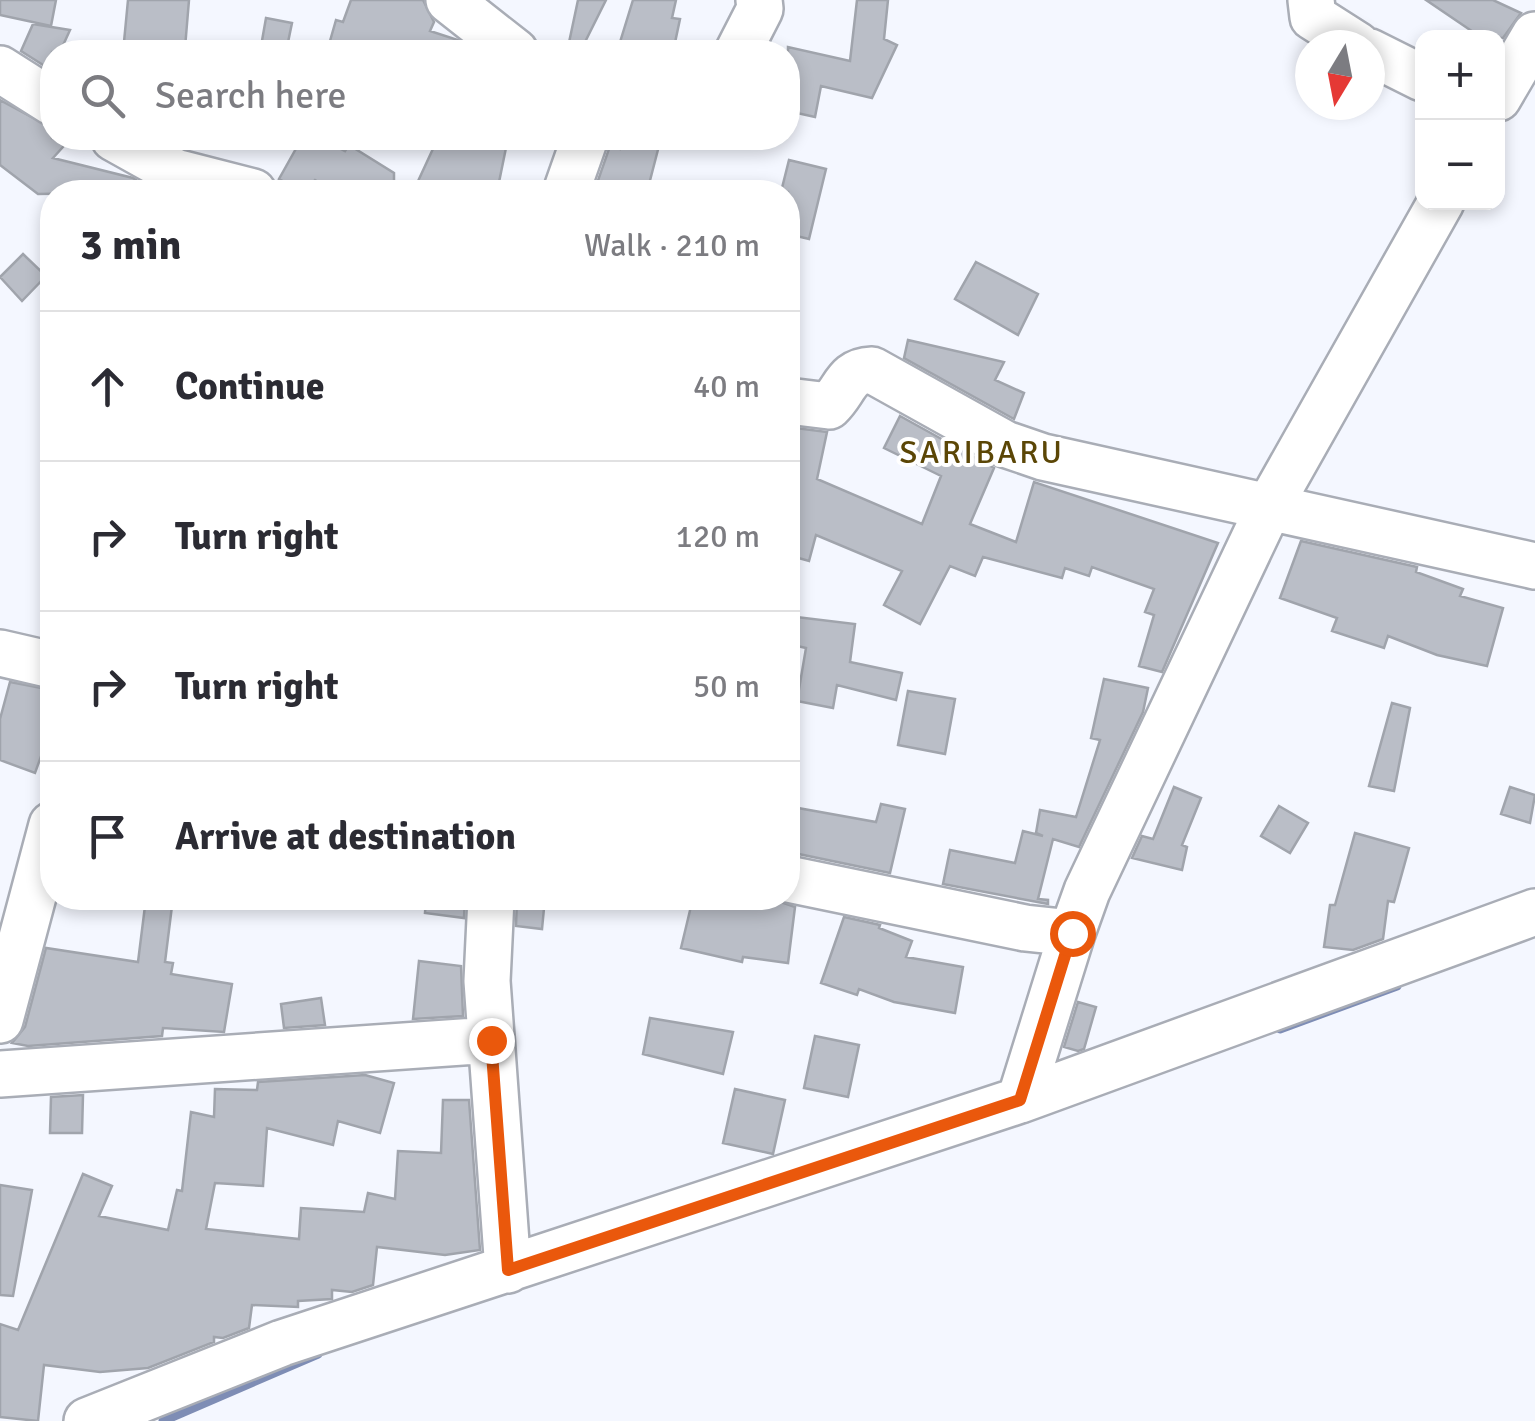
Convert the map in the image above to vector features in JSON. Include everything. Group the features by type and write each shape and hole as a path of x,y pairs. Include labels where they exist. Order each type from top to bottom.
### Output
{"street":[{"path":"448,0 500,40"},
{"path":"744,40 760,9 759,0"},
{"path":"1311,0 1313,18 1333,30"},
{"path":"1505,86 1535,34"},
{"path":"1385,60 1415,74"},
{"path":"0,68 40,94"},
{"path":"136,150 176,172 207,180"},
{"path":"570,180 581,150"},
{"path":"1020,1100 1087,892 1270,505 1436,210"},
{"path":"800,402 829,406 848,377 857,370 872,370 1005,444 1042,457 1535,566"},
{"path":"0,652 40,662"},
{"path":"0,1020 40,870"},
{"path":"800,881 1025,928 1072,933"},
{"path":"491,910 487,981 508,1270"},
{"path":"87,1421 282,1342 1020,1100 1535,912"},
{"path":"0,1074 491,1040"}],"building":[{"path":"0,0 56,0 51,26 0,15"},
{"path":"128,0 189,0 186,40 124,40"},
{"path":"351,0 423,0 434,22 430,31 458,40 330,40 336,20 343,22"},
{"path":"578,0 606,0 586,40 570,40"},
{"path":"633,0 676,0 672,18 680,19 676,40 621,40"},
{"path":"857,0 888,0 884,39 897,45 872,98 821,86 815,117 800,114 800,50 850,61"},
{"path":"1426,0 1493,0 1521,13 1505,35 1505,30 1470,30"},
{"path":"266,18 292,23 288,40 262,40"},
{"path":"33,24 70,30 65,40 40,40 40,63 21,51"},
{"path":"0,100 40,122 40,150 60,150 53,158 136,180 40,180 38,194 0,165"},
{"path":"295,150 357,150 394,173 394,180 279,179"},
{"path":"432,150 506,150 499,180 419,180"},
{"path":"609,150 658,150 650,180 598,180"},
{"path":"789,160 826,169 809,239 800,237 800,180 784,180"},
{"path":"23,254 40,270 40,282 22,301 0,277"},
{"path":"976,262 1038,294 1018,335 955,299"},
{"path":"908,340 1004,362 995,380 1024,393 1014,419 904,358"},
{"path":"900,416 994,468 970,524 1016,542 1034,482 1218,543 1162,672 1139,666 1154,615 1145,612 1154,589 1092,567 1089,576 1065,568 1062,578 983,557 975,576 950,566 920,624 884,605 902,571 816,535 809,561 800,558 800,429 827,432 817,479 922,524 941,476 884,448"},
{"path":"1301,541 1417,567 1416,572 1463,589 1460,596 1503,608 1487,666 1437,655 1388,636 1384,648 1332,631 1337,618 1280,598"},
{"path":"800,617 855,624 850,662 902,673 896,700 837,685 833,708 800,702 806,648 800,647"},
{"path":"1104,679 1148,688 1143,712 1079,847 1053,839 1038,899 1048,900 1048,904 943,884 950,850 1015,863 1023,831 1043,836 1036,833 1040,810 1076,817 1100,740 1091,738"},
{"path":"10,682 40,688 40,759 35,773 0,760 0,719"},
{"path":"908,691 955,699 945,754 898,745"},
{"path":"1392,703 1410,708 1394,791 1369,786"},
{"path":"1174,787 1201,798 1182,845 1187,847 1182,870 1132,858 1142,836 1153,839"},
{"path":"1510,787 1535,795 1530,823 1501,814"},
{"path":"881,804 905,809 890,873 800,854 800,808 876,822"},
{"path":"1279,806 1308,823 1290,853 1261,836"},
{"path":"1355,833 1409,848 1394,902 1388,901 1383,939 1353,950 1324,947 1330,905 1335,905"},
{"path":"144,910 172,910 165,962 173,963 171,974 232,984 224,1032 163,1028 162,1036 28,1046 12,1043 25,1027 46,948 138,962"},
{"path":"425,910 464,910 464,918"},
{"path":"517,910 544,910 542,929 516,926"},
{"path":"690,910 795,910 788,963 743,957 742,962 681,948"},
{"path":"844,917 880,925 879,928 912,941 906,957 963,967 955,1013 894,1002 859,989 857,995 821,983"},
{"path":"419,961 461,966 463,1016 413,1019"},
{"path":"321,998 325,1025 284,1028 281,1004"},
{"path":"1078,1002 1096,1007 1084,1049 1078,1051 1064,1047"},
{"path":"650,1018 733,1032 723,1074 643,1054"},
{"path":"815,1036 859,1045 848,1097 804,1088"},
{"path":"365,1075 394,1083 380,1133 338,1121 333,1145 267,1128 263,1186 215,1183 206,1229 299,1239 301,1208 364,1212 368,1193 395,1199 398,1151 441,1153 443,1100 469,1100 480,1250 445,1255 377,1247 373,1285 352,1292 332,1290 332,1299 298,1301 298,1307 252,1305 249,1328 223,1338 214,1337 214,1342 148,1368 100,1372 44,1365 38,1421 0,1417 0,1324 18,1330 83,1174 112,1186 99,1216 168,1230 177,1190 182,1191 191,1112 214,1117 215,1089 257,1090 258,1082"},
{"path":"735,1089 785,1100 773,1154 723,1143"},
{"path":"83,1095 82,1133 50,1133 51,1097"},
{"path":"0,1185 32,1190 13,1296 0,1295"}],"waterway":[{"path":"1280,1029 1397,986"},
{"path":"163,1421 318,1354"}],"district":[{"name":"SARIBARU","path":"982,452"}],"route":[{"path":"491,1040 508,1270 1020,1100 1072,933"}]}
